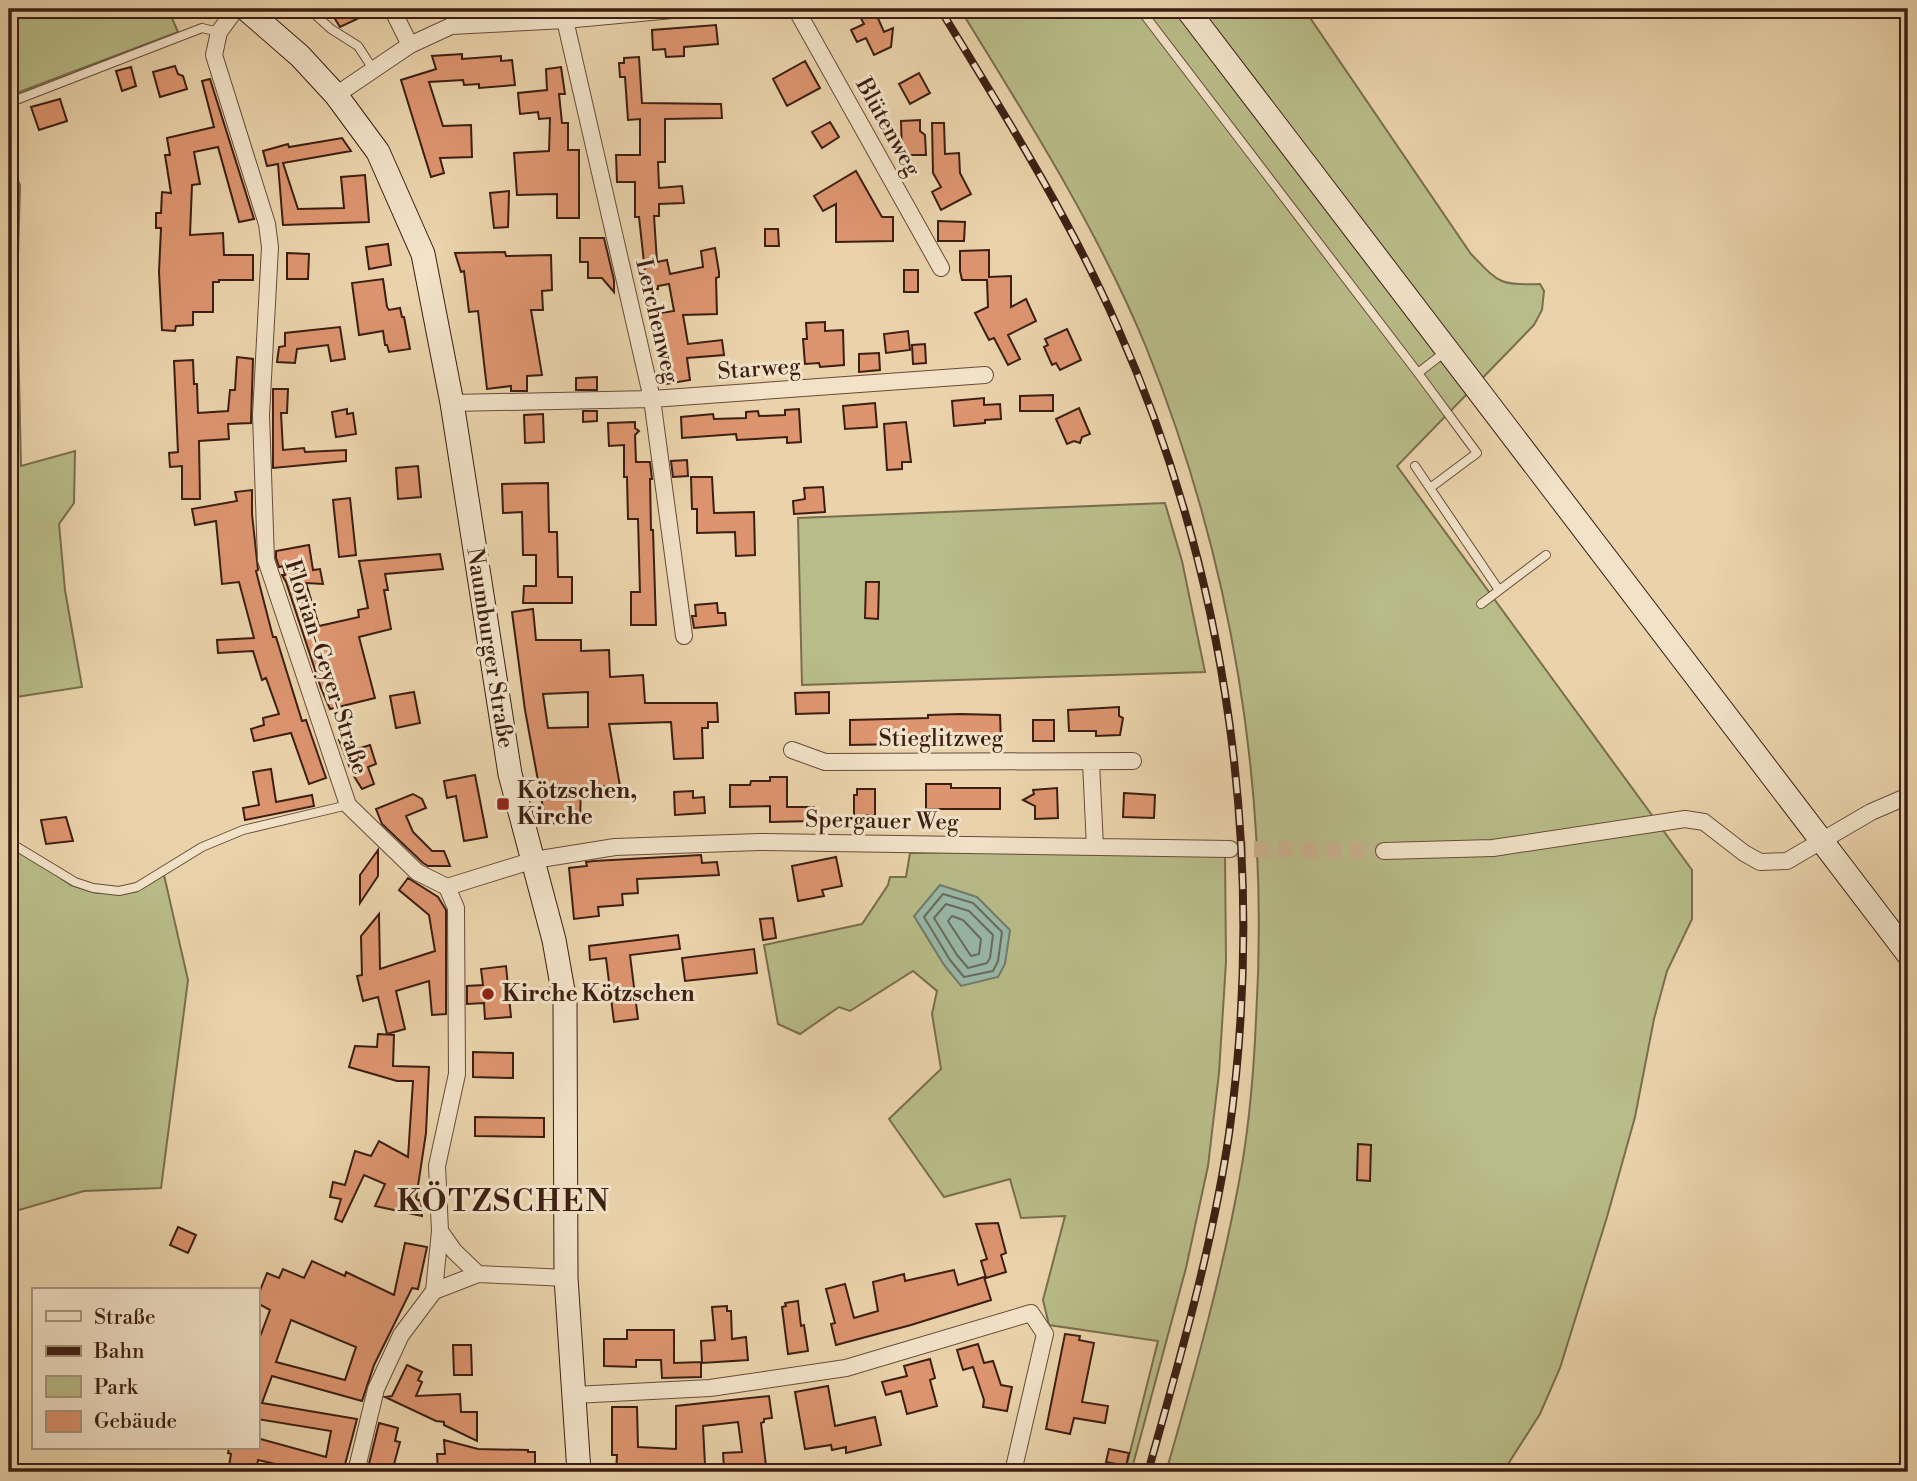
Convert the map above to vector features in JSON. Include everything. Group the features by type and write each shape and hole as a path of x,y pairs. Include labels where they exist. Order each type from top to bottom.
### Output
{"street":[{"path":"219,32 236,9"},
{"name":"Naumburger Straße","path":"246,9 300,56 336,95 378,152 423,254 452,403 510,774 554,940 565,1002 566,1278 579,1472"},
{"path":"393,9 410,44"},
{"path":"336,95 410,44 452,26 565,20 683,9"},
{"name":"Blütenweg","path":"796,9 941,268"},
{"path":"1187,9 1908,954"},
{"name":"Lerchenweg","path":"565,20 652,400 684,636"},
{"name":"Florian-Geyer-Straße","path":"219,32 214,55 267,223 270,247 261,415 266,560 348,805 417,872 447,887"},
{"name":"Starweg","path":"452,403 652,400 985,375"},
{"name":"Stieglitzweg","path":"792,750 825,762 1133,761"},
{"path":"1091,762 1095,847"},
{"path":"1384,850 1493,848 1685,819 1704,822 1760,862 1787,861 1871,812 1908,796"},
{"name":"Spergauer Weg","path":"447,887 534,860 615,847 760,842 1230,849"},
{"path":"435,1291 440,1231 437,1166 457,1074 456,908 447,887"},
{"path":"440,1231 454,1251 478,1274"},
{"path":"356,1472 376,1390 401,1335 435,1291 478,1274 566,1278"},
{"path":"574,1395 710,1388 846,1368 1031,1313 1045,1334 1013,1472"}],"lane":[{"path":"309,9 331,29 358,46 373,69"},
{"path":"1140,9 1477,453 1430,488"},
{"path":"16,100 202,28 219,32"},
{"path":"1418,373 1448,350"},
{"path":"1415,466 1499,590"},
{"path":"1481,604 1546,555"},
{"path":"9,842 75,882 93,888 120,891 137,887 202,847 243,830 348,805"}],"green space":[{"path":"9,9 168,9 178,32 9,96"},
{"path":"960,9 1304,9 1471,254 1500,280 1516,284 1540,284 1544,291 1542,310 1534,325 1397,466 1692,870 1692,919 1667,971 1654,1019 1635,1117 1560,1368 1540,1414 1503,1472 1166,1472 1227,1243 1247,1129 1255,1037 1259,933 1257,847 1250,762 1222,593 1176,428 1146,347 1083,216"},
{"path":"9,161 20,185 17,290 21,466 75,451 74,503 59,524 65,590 82,687 9,698"},
{"path":"1165,503 1182,561 1205,672 802,685 798,518"},
{"path":"9,847 30,857 71,885 97,893 135,892 164,875 188,980 161,1188 84,1191 9,1213"},
{"path":"1039,851 1225,854 1226,962 1219,1073 1208,1166 1186,1268 1131,1472 1125,1472 1158,1341 1049,1325 1043,1300 1065,1216 1021,1218 1010,1179 944,1197 889,1119 941,1069 932,1014 937,991 913,971 850,1011 839,1007 800,1034 778,1024 764,945 862,924 888,885 890,877 906,877 910,853"}],"water":[{"path":"940,885 977,897 1010,930 1005,964 998,977 961,986 944,965 914,916"}],"building":[{"path":"329,9 378,9 340,27"},
{"path":"856,9 874,9 884,32 893,28 891,47 874,55 866,38 857,42 851,30 864,24"},
{"path":"716,25 718,44 684,47 684,56 666,57 665,49 653,50 652,30"},
{"path":"462,54 462,59 501,56 501,61 512,60 515,85 479,88 479,84 464,85 463,80 429,82 443,126 471,125 472,157 440,158 444,173 431,177 401,80 436,69 432,56"},
{"path":"639,57 642,103 721,104 722,118 665,119 665,162 658,162 659,188 682,186 684,203 659,204 659,216 654,216 657,262 667,260 670,274 703,267 701,251 715,248 719,272 719,277 716,278 717,314 683,315 688,344 722,340 724,355 687,358 690,380 665,384 654,314 674,311 669,284 647,290 639,217 635,217 635,182 617,182 616,155 640,155 640,119 628,120 625,77 620,77 619,63 624,63 624,58"},
{"path":"805,61 820,88 787,106 773,79"},
{"path":"175,66 178,74 183,76 187,89 160,97 153,72"},
{"path":"131,67 136,86 122,91 116,71"},
{"path":"561,67 565,94 559,94 562,123 568,123 568,150 579,150 579,218 557,218 557,194 517,195 514,153 549,151 550,118 539,119 538,112 520,114 518,93 547,90 546,69"},
{"path":"919,73 930,93 910,104 899,84"},
{"path":"210,79 254,219 239,222 218,147 194,152 200,184 192,185 190,235 223,233 224,255 253,255 253,280 213,282 213,312 193,312 193,325 176,326 175,331 162,330 159,272 161,228 156,228 156,213 161,213 162,192 171,193 165,155 170,155 167,138 214,127 202,81"},
{"path":"60,99 67,121 39,130 31,107"},
{"path":"920,120 920,131 925,135 926,155 902,155 901,121"},
{"path":"830,122 839,137 822,148 812,132"},
{"path":"932,123 944,123 945,154 959,153 960,173 971,194 941,210 932,192 941,187 933,173"},
{"path":"342,138 351,151 283,163 298,209 344,208 341,177 365,175 369,222 283,225 278,164 267,166 263,151 288,144 289,147"},
{"path":"856,171 882,217 893,217 893,241 836,242 836,204 823,211 814,196"},
{"path":"509,191 508,227 494,228 490,193"},
{"path":"938,221 965,222 964,241 938,241"},
{"path":"765,229 778,229 779,246 765,246"},
{"path":"580,238 604,238 614,280 614,292 602,278 588,278 588,262 580,262"},
{"path":"388,244 391,265 369,269 366,247"},
{"path":"989,250 989,277 1011,276 1011,307 1026,299 1036,321 1008,335 1020,359 1008,365 994,338 989,340 975,313 988,307 987,280 962,280 960,271 960,251"},
{"path":"505,252 506,256 551,255 552,290 542,291 543,310 531,310 542,375 527,376 527,391 511,391 511,386 487,389 478,311 469,312 464,271 461,272 455,253"},
{"path":"287,253 309,254 308,279 287,279"},
{"path":"904,270 918,270 918,292 904,292"},
{"path":"383,279 387,307 389,310 400,308 410,349 389,352 383,331 359,335 352,283"},
{"path":"825,322 825,331 843,330 844,365 820,367 819,363 805,364 803,339 807,339 806,323"},
{"path":"340,327 345,359 331,361 328,345 297,349 295,363 277,362 279,347 285,346 285,333"},
{"path":"1067,329 1081,360 1060,370 1056,363 1052,365 1044,347 1048,345 1045,339"},
{"path":"908,331 910,350 886,353 884,334"},
{"path":"925,344 926,363 913,364 912,345"},
{"path":"879,353 880,370 859,372 859,354"},
{"path":"237,357 253,359 251,423 228,424 229,439 199,441 200,499 182,499 182,466 170,467 169,453 178,452 174,361 193,360 198,413 228,411 230,390 235,390"},
{"path":"597,377 597,390 576,390 576,378"},
{"path":"273,389 288,389 287,413 281,413 283,450 346,450 346,461 273,468"},
{"path":"1053,395 1053,411 1020,411 1020,396"},
{"path":"984,398 984,405 1000,404 1001,419 954,426 952,401"},
{"path":"875,403 877,427 845,429 843,406"},
{"path":"1079,408 1090,434 1082,437 1080,443 1074,441 1067,444 1056,419"},
{"path":"347,409 347,414 353,413 356,434 336,437 332,412"},
{"path":"799,409 801,442 787,443 787,437 737,440 736,434 682,438 681,417 713,414 714,419 746,418 746,412 758,411 759,416 785,415 785,410"},
{"path":"583,411 597,411 597,421 583,422"},
{"path":"543,414 544,442 525,443 524,415"},
{"path":"635,422 635,428 639,431 635,435 636,462 650,462 652,479 651,530 656,625 631,625 631,592 640,592 638,519 628,519 624,445 609,446 608,423"},
{"path":"906,422 911,462 902,462 902,469 887,470 884,424"},
{"path":"687,460 688,476 673,477 671,461"},
{"path":"418,466 421,497 398,499 396,468"},
{"path":"691,477 712,477 714,513 754,512 755,555 736,556 735,532 697,533 697,509 692,509"},
{"path":"548,483 549,532 557,532 558,577 572,577 572,603 523,603 524,586 536,586 536,555 523,555 522,512 503,513 502,484"},
{"path":"823,487 825,512 794,514 793,501 805,499 804,488"},
{"path":"252,490 256,571 273,637 276,637 302,721 306,720 326,778 309,784 291,733 254,741 251,729 264,725 263,718 279,714 266,678 262,680 253,651 218,653 217,640 254,638 239,582 222,584 216,521 195,525 192,509 237,501 235,492"},
{"path":"350,498 356,555 339,557 333,500"},
{"path":"309,545 313,570 320,569 323,584 306,583 319,626 359,617 358,610 368,608 359,561 440,554 443,569 385,574 388,590 384,590 391,629 359,637 375,698 330,709 282,575 285,575 283,566 279,567 276,558 276,551"},
{"path":"866,582 879,582 878,619 865,618"},
{"path":"717,603 718,613 725,613 726,625 694,628 692,616 696,616 695,605"},
{"path":"533,609 536,640 581,640 581,651 609,650 610,677 643,675 645,703 717,703 718,722 708,722 708,728 702,728 703,758 674,759 671,722 609,724 620,786 581,787 580,821 546,824 525,710 512,612","holes":["588,692 588,727 548,728 543,694"]},
{"path":"414,692 420,723 396,728 390,696"},
{"path":"829,692 829,713 796,714 795,693"},
{"path":"1119,707 1119,716 1123,718 1120,735 1096,736 1096,731 1069,731 1068,710"},
{"path":"928,715 1000,715 1001,742 850,745 850,720 928,718"},
{"path":"1033,720 1054,720 1054,741 1033,741"},
{"path":"352,736 357,749 370,745 376,764 368,767 374,784 362,789 352,773 339,740"},
{"path":"271,769 276,802 312,795 314,806 245,820 243,808 259,805 253,772"},
{"path":"475,775 487,837 464,841 456,796 447,798 444,781"},
{"path":"770,777 787,777 787,807 814,807 814,821 770,822 770,806 730,807 730,785 770,781"},
{"path":"926,784 951,784 951,788 1000,788 1000,809 926,809"},
{"path":"1057,788 1058,818 1035,819 1035,806 1023,800 1034,794 1033,790"},
{"path":"857,789 875,789 875,815 854,816 854,795 857,795"},
{"path":"693,791 693,798 704,797 705,813 675,815 674,792"},
{"path":"1124,793 1155,795 1154,818 1123,817"},
{"path":"413,794 422,799 426,808 406,816 413,832 432,851 444,851 450,866 428,866 423,863 382,824 376,809"},
{"path":"66,817 73,841 46,844 41,820"},
{"path":"378,850 378,876 360,903 360,875"},
{"path":"701,855 702,863 717,862 719,875 637,879 638,893 622,894 623,905 598,907 599,916 574,919 569,868 587,866 586,862 594,861"},
{"path":"836,857 842,886 822,890 824,896 798,901 792,866"},
{"path":"408,878 438,897 446,910 446,1014 432,1015 429,981 396,991 405,1029 387,1034 378,997 363,1001 357,976 362,975 361,936 379,914 380,969 435,951 429,915 399,890"},
{"path":"773,918 776,938 763,940 760,919"},
{"path":"678,935 680,949 630,955 638,1019 614,1022 606,958 590,960 589,946"},
{"path":"754,949 757,973 685,981 682,958"},
{"name":"Kirche Kötzschen","path":"506,966 511,1017 485,1019 484,1003 467,1004 467,986 483,985 481,969"},
{"path":"378,1034 394,1035 393,1066 429,1067 426,1133 416,1199 421,1201 422,1216 375,1206 385,1184 364,1175 342,1222 335,1219 341,1199 330,1197 333,1182 345,1185 355,1151 371,1156 379,1141 408,1157 413,1081 397,1081 349,1067 355,1046 377,1047"},
{"path":"473,1052 513,1053 513,1078 473,1077"},
{"path":"475,1117 544,1118 544,1137 475,1136"},
{"path":"1358,1144 1371,1145 1370,1181 1357,1180"},
{"path":"998,1223 1006,1253 1001,1255 1006,1272 986,1278 981,1261 987,1259 976,1224"},
{"path":"178,1227 196,1235 188,1253 170,1245"},
{"path":"405,1243 427,1247 418,1289 412,1288 374,1365 362,1401 272,1376 262,1403 357,1419 343,1472 310,1472 258,1460 256,1472 228,1472 231,1454 229,1450 259,1450 259,1439 326,1457 331,1431 259,1419 259,1340 270,1310 259,1304 259,1293 267,1273 279,1278 283,1269 304,1278 312,1261 345,1276 346,1272 394,1295","holes":["291,1320 356,1347 345,1380 276,1362"]},
{"path":"954,1270 958,1285 984,1277 991,1300 836,1345 831,1324 835,1323 826,1289 845,1284 854,1318 878,1311 873,1282 904,1274 905,1281"},
{"path":"798,1301 808,1351 788,1354 782,1307 786,1306 785,1303"},
{"path":"727,1306 727,1311 731,1311 732,1339 746,1337 748,1360 702,1363 701,1341 715,1340 712,1307"},
{"path":"627,1330 674,1330 674,1363 701,1362 701,1377 662,1378 661,1360 636,1360 636,1367 604,1366 604,1339 627,1339"},
{"path":"1065,1334 1080,1336 1079,1340 1094,1343 1082,1402 1108,1406 1105,1423 1074,1418 1070,1434 1046,1429"},
{"path":"978,1344 984,1363 993,1361 1001,1385 1012,1387 1007,1411 983,1407 984,1400 973,1367 963,1370 957,1350"},
{"path":"453,1345 471,1345 472,1375 454,1375"},
{"path":"930,1359 935,1378 930,1380 937,1406 907,1414 901,1391 886,1395 882,1382 907,1376 904,1366"},
{"path":"407,1365 422,1372 418,1380 422,1382 416,1396 460,1394 461,1412 477,1412 477,1441 444,1425 444,1422 436,1421 385,1397 392,1396"},
{"path":"828,1386 835,1426 875,1417 881,1445 846,1453 846,1447 832,1450 831,1445 805,1449 795,1392"},
{"path":"769,1396 772,1418 764,1419 761,1423 766,1466 724,1469 723,1453 742,1452 738,1422 703,1426 705,1465 676,1467 675,1471 616,1472 617,1455 612,1455 612,1407 637,1407 638,1447 676,1449 676,1406"},
{"path":"379,1423 398,1428 395,1441 400,1442 392,1472 367,1472"},
{"path":"444,1440 478,1449 535,1452 535,1472 438,1472 437,1454 445,1454"},
{"path":"1109,1449 1129,1453 1126,1466 1106,1462"}],"tunnel":[{"path":"1230,849 1384,851"}],"railway":[{"path":"940,9 1011,125 1078,244 1117,326 1156,422 1187,520 1212,620 1229,722 1240,825 1243,928 1240,1031 1229,1134 1204,1262 1148,1472"}],"place":[{"name":"Kötzschen, Kirche","path":"503,804"},
{"name":"Kirche Kötzschen","path":"488,994"}],"district":[{"name":"KÖTZSCHEN","path":"504,1202"}]}
